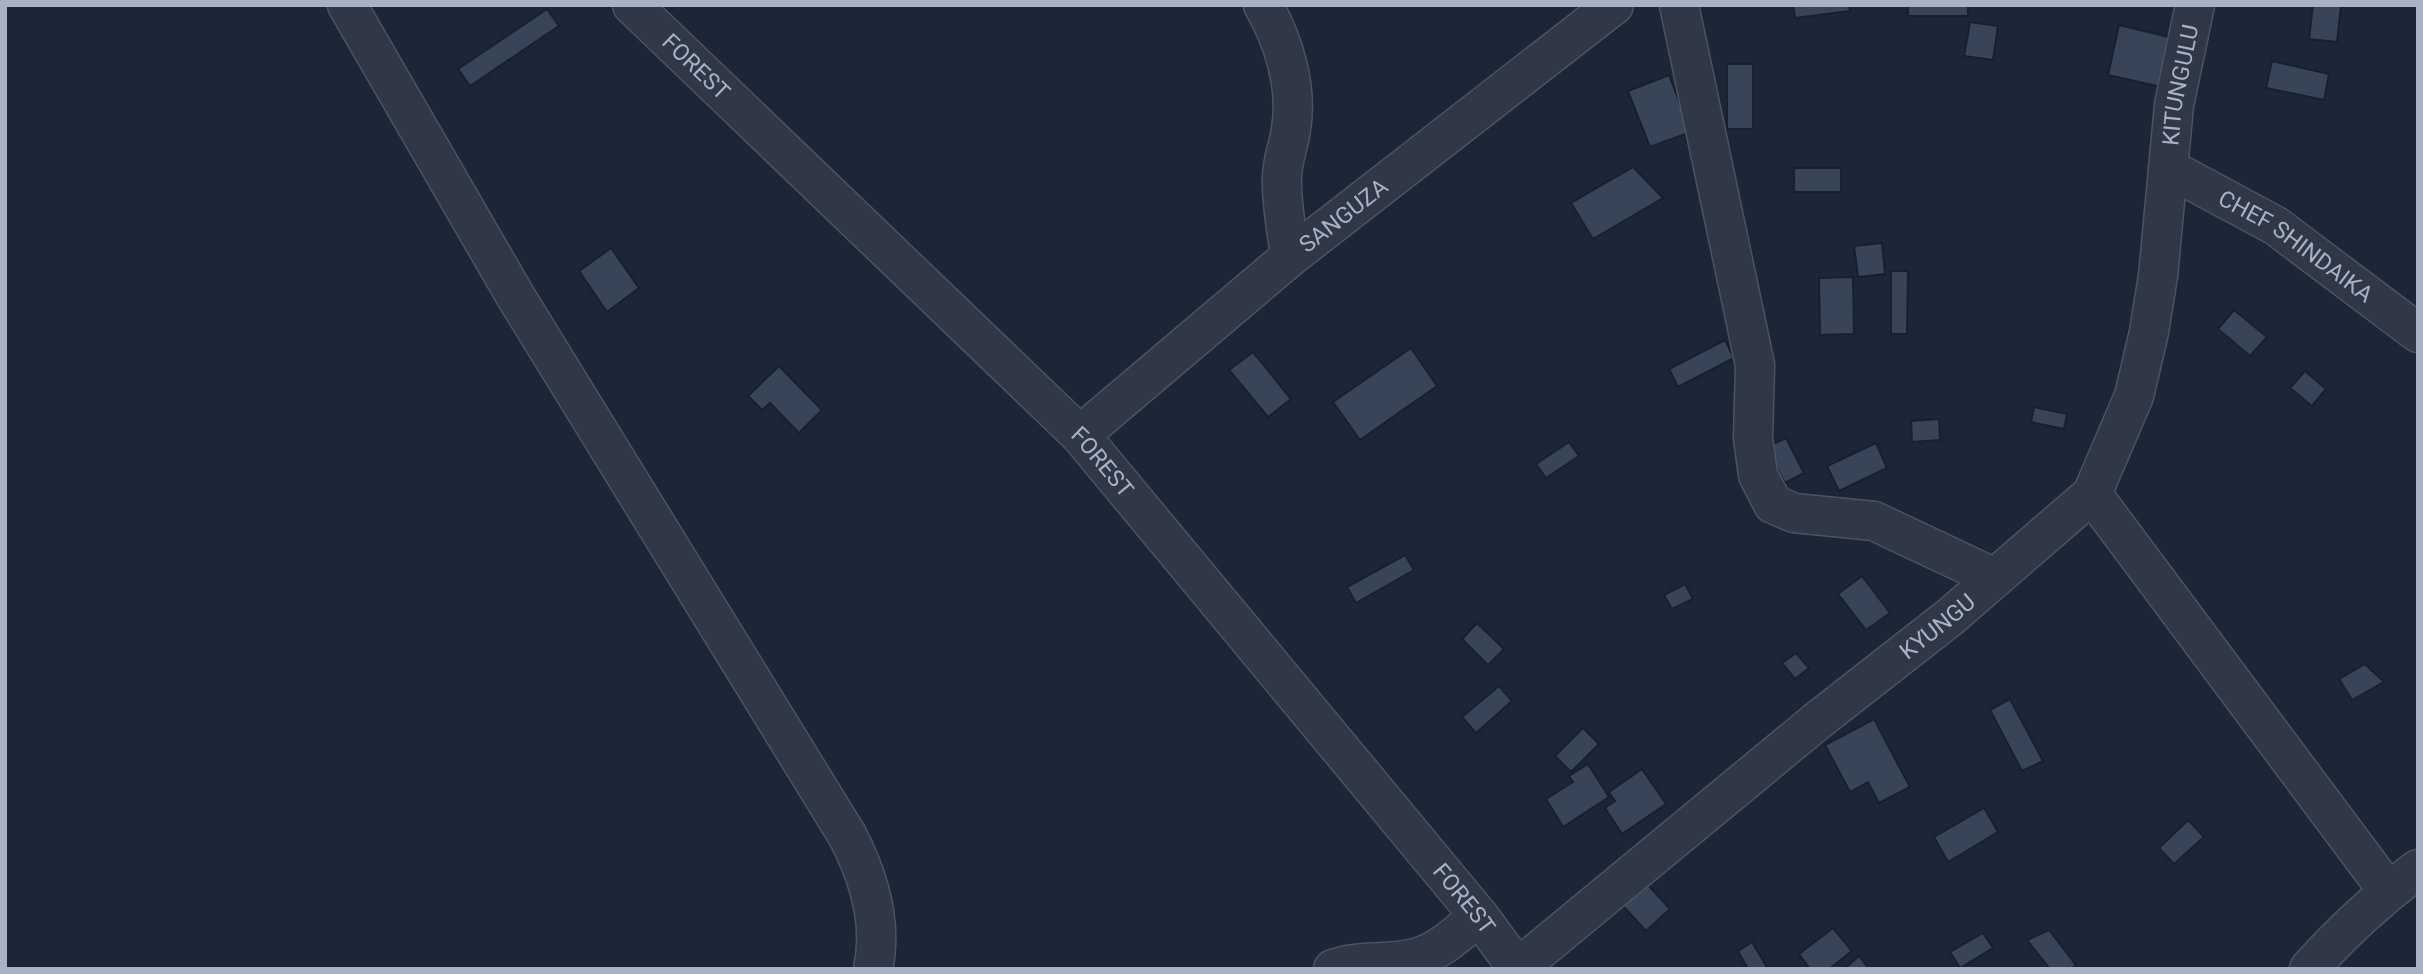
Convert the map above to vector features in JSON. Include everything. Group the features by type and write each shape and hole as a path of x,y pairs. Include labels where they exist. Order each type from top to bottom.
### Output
{"street":[{"path":"347,5 523,309 847,835 869,886 874,923 873,969"},
{"name":"FOREST","path":"632,5 1080,435 1479,916 1518,969"},
{"path":"1263,5 1277,29 1292,93 1292,126 1282,173 1284,224 1290,257"},
{"name":"SANGUZA","path":"1080,435 1290,257 1614,5"},
{"path":"1679,5 1755,365 1753,438 1758,475 1773,505 1794,513 1874,521 1995,578"},
{"name":"KITUNGULU","path":"2168,168 2174,106 2195,5"},
{"name":"KYUNGU","path":"1518,969 1995,578 2092,494 2134,397 2158,276 2168,168"},
{"name":"CHEF SHINDAIKA","path":"2168,168 2276,226 2416,328"},
{"path":"2092,494 2403,880 2335,940 2309,969"},
{"path":"1333,969 1364,962 1415,958 1443,946 1479,916"}],"building":[{"path":"1793,5 1849,5 1850,11 1795,18"},
{"path":"1908,5 1968,5 1968,16 1908,16"},
{"path":"2313,5 2341,5 2337,42 2309,39"},
{"path":"547,9 559,26 470,86 458,69"},
{"path":"1970,22 1998,26 1993,60 1964,56"},
{"path":"2119,25 2177,39 2166,88 2108,75"},
{"path":"2272,61 2329,74 2324,100 2266,88"},
{"path":"1727,64 1753,64 1753,129 1727,129"},
{"path":"1669,75 1691,132 1650,147 1628,91"},
{"path":"1633,167 1663,198 1593,239 1571,203"},
{"path":"1794,168 1841,168 1841,192 1794,192"},
{"path":"1882,243 1885,274 1858,277 1854,246"},
{"path":"611,248 639,288 607,312 579,271"},
{"path":"1891,271 1908,271 1907,334 1891,334"},
{"path":"1853,277 1854,334 1820,335 1819,278"},
{"path":"2234,310 2267,337 2250,356 2218,329"},
{"path":"1725,340 1734,358 1678,387 1669,369"},
{"path":"1411,348 1437,386 1360,440 1333,402"},
{"path":"1253,352 1291,399 1268,417 1229,370"},
{"path":"779,366 822,410 799,433 770,403 762,410 748,396"},
{"path":"2305,371 2326,389 2312,406 2290,388"},
{"path":"2034,407 2067,414 2064,429 2031,422"},
{"path":"1939,419 1940,440 1912,442 1911,421"},
{"path":"1786,438 1804,473 1785,483 1766,448"},
{"path":"1569,442 1579,456 1546,478 1536,464"},
{"path":"1876,443 1887,468 1839,491 1827,466"},
{"path":"1405,555 1414,570 1356,603 1347,587"},
{"path":"1862,576 1890,613 1866,630 1838,594"},
{"path":"1685,584 1693,599 1672,609 1664,595"},
{"path":"1477,623 1504,649 1488,665 1462,639"},
{"path":"1796,653 1809,668 1795,679 1782,663"},
{"path":"2365,664 2384,682 2352,700 2339,679"},
{"path":"1499,686 1512,701 1476,733 1462,717"},
{"path":"2010,699 2043,761 2022,771 1990,710"},
{"path":"1874,719 1910,787 1879,803 1868,782 1850,792 1825,745"},
{"path":"1583,728 1599,744 1571,772 1555,756"},
{"path":"1588,764 1609,797 1563,827 1546,799 1573,782 1569,776"},
{"path":"1642,769 1666,804 1622,834 1605,808 1615,801 1609,792"},
{"path":"1984,808 1998,832 1948,862 1934,837"},
{"path":"2188,820 2204,837 2174,864 2159,848"},
{"path":"1640,876 1670,909 1646,931 1615,897"},
{"path":"1833,928 1852,951 1829,969 1810,969 1799,954"},
{"path":"2049,930 2076,965 2071,969 2050,969 2027,940"},
{"path":"1983,933 1993,948 1960,968 1950,952"},
{"path":"1752,942 1768,969 1748,969 1738,951"},
{"path":"1859,956 1869,969 1844,969"}]}
